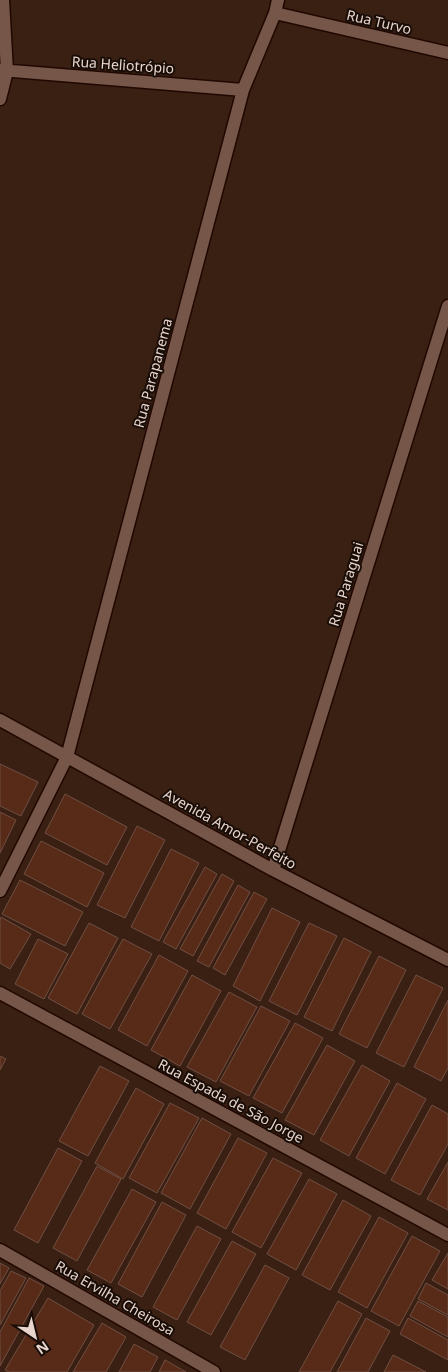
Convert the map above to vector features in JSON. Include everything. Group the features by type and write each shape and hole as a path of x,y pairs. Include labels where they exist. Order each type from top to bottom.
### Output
{"street":[{"path":"0,99 4,71 3,0"},
{"name":"Rua Parapanema","path":"0,891 67,757 243,90 278,0"},
{"name":"Rua Turvo","path":"274,13 448,53"},
{"name":"Rua Heliotrópio","path":"4,71 243,90"},
{"name":"Rua Paraguai","path":"273,870 448,306"},
{"name":"Avenida Amor-Perfeito","path":"0,720 273,870 448,960"},
{"name":"Rua Espada de São Jorge","path":"0,993 448,1235"},
{"name":"Rua Ervilha Cheirosa","path":"0,1250 214,1372"}],"building":[{"path":"0,764 38,782 21,816 0,806"},
{"path":"65,794 127,827 107,865 45,833"},
{"path":"0,812 16,820 0,853"},
{"path":"137,826 165,840 125,918 97,905"},
{"path":"41,841 104,873 87,907 24,874"},
{"path":"171,849 199,863 159,941 131,927"},
{"path":"205,867 217,874 176,949 163,942"},
{"path":"222,874 234,881 193,956 180,949"},
{"path":"20,880 83,912 65,946 2,914"},
{"path":"238,885 250,892 209,967 197,961"},
{"path":"254,892 267,899 225,975 213,968"},
{"path":"272,908 300,922 260,1001 233,986"},
{"path":"1,917 31,934 10,969 0,963"},
{"path":"89,923 118,938 77,1014 48,998"},
{"path":"309,923 337,936 297,1015 269,1001"},
{"path":"344,938 371,952 332,1031 304,1017"},
{"path":"38,939 68,954 44,999 15,984"},
{"path":"123,939 152,954 110,1029 82,1014"},
{"path":"159,955 188,971 147,1046 118,1030"},
{"path":"379,956 406,970 367,1048 339,1034"},
{"path":"192,975 221,991 180,1066 151,1050"},
{"path":"416,975 443,988 404,1067 376,1053"},
{"path":"229,992 257,1007 216,1082 187,1067"},
{"path":"448,1000 448,1068 441,1081 414,1067"},
{"path":"261,1006 290,1021 249,1096 220,1081"},
{"path":"295,1023 323,1038 282,1113 253,1098"},
{"path":"327,1045 355,1061 314,1135 285,1120"},
{"path":"0,1056 6,1059 0,1070"},
{"path":"362,1065 390,1081 349,1156 320,1140"},
{"path":"100,1066 129,1081 88,1156 59,1141"},
{"path":"397,1083 426,1099 385,1174 356,1158"},
{"path":"136,1088 164,1104 123,1179 95,1163"},
{"path":"170,1103 199,1118 157,1193 129,1178"},
{"path":"432,1105 448,1114 448,1144 420,1195 391,1180"},
{"path":"202,1118 231,1134 190,1209 161,1193"},
{"path":"238,1138 267,1153 226,1229 197,1213"},
{"path":"58,1148 82,1161 38,1243 14,1230"},
{"path":"273,1158 302,1173 261,1248 232,1232"},
{"path":"448,1162 448,1210 427,1199"},
{"path":"97,1166 121,1179 77,1261 53,1248"},
{"path":"309,1179 337,1194 296,1270 267,1254"},
{"path":"132,1189 156,1202 111,1283 87,1270"},
{"path":"343,1200 371,1216 330,1290 302,1275"},
{"path":"162,1202 186,1215 142,1297 118,1284"},
{"path":"379,1217 408,1233 367,1308 338,1292"},
{"path":"197,1226 221,1239 177,1320 153,1307"},
{"path":"412,1236 440,1251 399,1326 371,1311"},
{"path":"232,1241 256,1254 211,1335 187,1322"},
{"path":"448,1253 448,1289 432,1280"},
{"path":"0,1263 9,1268 0,1284"},
{"path":"265,1265 289,1278 245,1360 220,1347"},
{"path":"11,1271 26,1278 0,1325 0,1291"},
{"path":"29,1278 44,1286 0,1366 0,1332"},
{"path":"426,1283 448,1295 448,1315 418,1299"},
{"path":"48,1298 94,1325 67,1372 9,1372 5,1370"},
{"path":"338,1301 362,1314 330,1372 299,1372"},
{"path":"418,1301 448,1317 448,1337 410,1316"},
{"path":"366,1318 390,1331 368,1372 337,1372"},
{"path":"408,1318 448,1340 448,1360 400,1334"},
{"path":"102,1323 126,1337 106,1372 73,1372"},
{"path":"134,1344 158,1357 150,1372 119,1372"},
{"path":"393,1355 426,1372 384,1372"},
{"path":"165,1360 186,1372 159,1372"}]}
